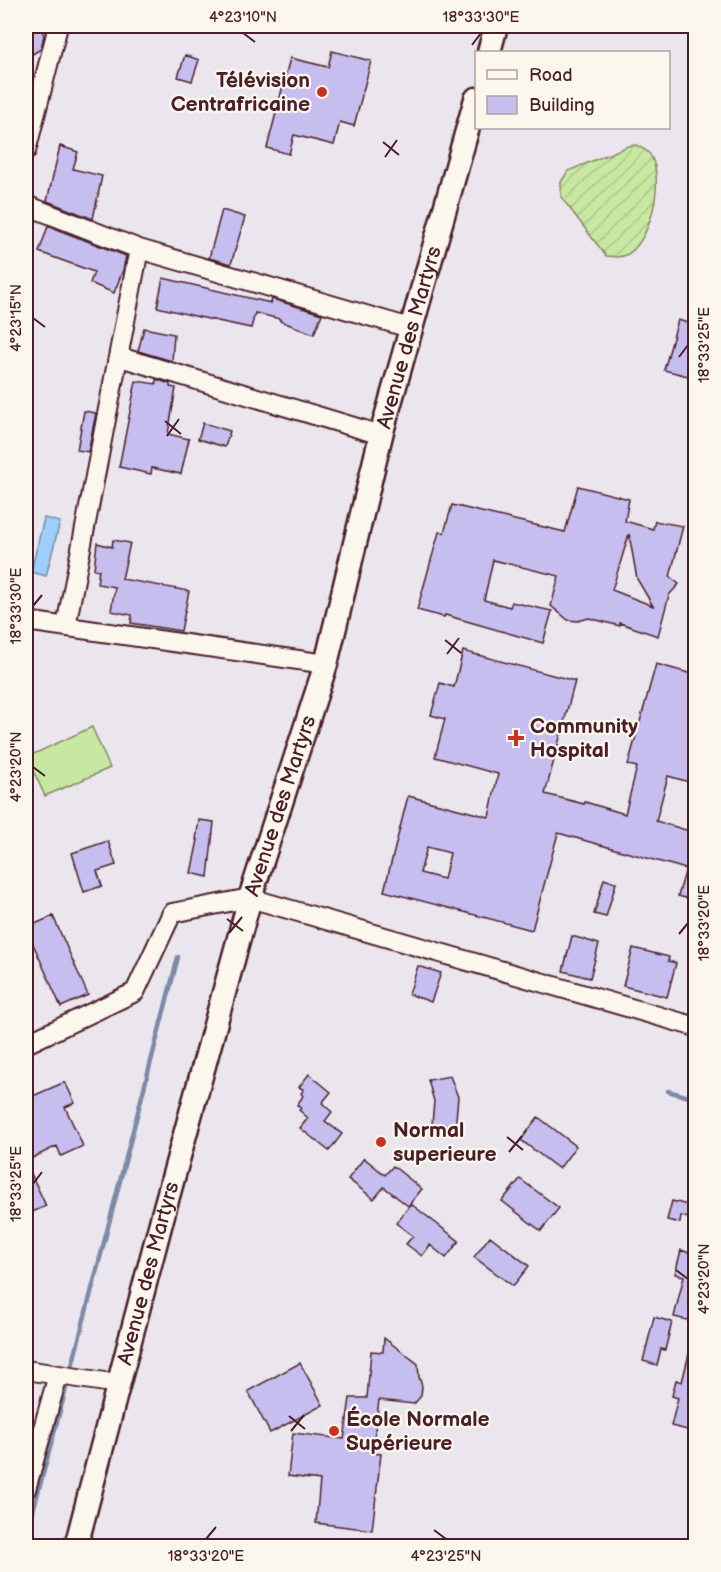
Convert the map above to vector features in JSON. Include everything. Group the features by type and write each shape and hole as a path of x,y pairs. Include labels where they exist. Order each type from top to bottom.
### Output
{"main road":[{"path":"489,51 496,26"},
{"name":"Avenue des Martyrs","path":"76,1546 250,898 326,664 381,435 475,106"}],"street":[{"path":"26,151 58,26"},
{"path":"26,205 139,249 410,328"},
{"path":"66,626 120,357 139,249"},
{"path":"120,357 381,435"},
{"path":"26,621 326,664"},
{"path":"26,1044 135,992 172,913 250,898 696,1027"},
{"path":"26,1370 118,1384"},
{"path":"26,1489 58,1375"}],"green space":[{"path":"636,145 650,154 655,166 656,193 653,208 644,236 636,246 623,256 606,256 561,197 561,182 568,171 628,146"},
{"path":"92,727 110,768 45,796 27,757"}],"water":[{"path":"44,518 60,522 46,576 31,572"}],"building":[{"path":"26,26 39,26 44,35 41,49 26,58"},
{"name":"Télévision Centrafricaine","path":"332,51 371,61 354,126 340,122 334,145 294,135 289,154 267,148 290,58 328,67"},
{"path":"185,55 199,60 192,81 178,77"},
{"path":"60,146 78,152 73,169 102,176 93,219 47,201"},
{"path":"222,210 245,217 231,264 209,258"},
{"path":"48,226 126,256 114,293 90,283 94,272 39,252"},
{"path":"163,278 271,303 272,299 322,314 314,334 280,321 280,319 255,313 251,328 199,317 157,307"},
{"path":"678,320 696,325 696,378 664,370"},
{"path":"144,328 174,334 172,361 138,351"},
{"path":"156,379 176,388 168,434 189,439 181,474 152,468 151,474 119,467 136,381 156,384"},
{"path":"84,411 96,413 88,452 77,450"},
{"path":"203,423 230,431 225,447 198,439"},
{"path":"578,486 629,499 625,521 653,529 655,521 683,526 670,577 679,584 669,595 658,636 620,623 620,626 589,618 578,621 568,620 551,606 559,576 493,560 484,600 510,607 512,602 552,611 543,643 445,615 444,617 417,610 439,532 444,533 452,505 565,532","holes":["629,534 637,579 653,606 612,590"]},
{"path":"113,540 130,543 122,579 189,591 181,631 131,623 132,615 111,611 115,587 97,584 99,570 94,569 97,543 112,547"},
{"path":"463,651 575,681 545,794 584,804 585,802 625,814 637,767 628,765 656,664 696,675 696,784 668,776 656,821 696,833 696,901 678,896 686,869 558,833 532,930 384,891 408,796 489,817 498,774 435,757 445,719 431,715 440,683 454,687","holes":["427,847 450,853 444,879 420,873"]},
{"path":"199,820 214,822 208,877 191,873 198,840 196,840"},
{"path":"108,841 116,865 97,871 102,886 84,892 72,853"},
{"path":"604,879 616,883 606,917 594,914"},
{"path":"53,916 88,995 61,1007 26,928"},
{"path":"572,936 599,944 590,978 563,971"},
{"path":"633,948 669,957 668,961 676,963 667,997 623,986"},
{"path":"418,966 441,973 431,1002 409,994"},
{"path":"309,1074 331,1092 322,1103 332,1112 325,1121 342,1134 329,1151 300,1128 308,1118 297,1105 304,1090 299,1087"},
{"path":"450,1076 458,1097 455,1130 441,1123 431,1136 434,1101 428,1080"},
{"path":"65,1082 75,1103 65,1107 83,1146 61,1156 57,1146 26,1161 26,1099"},
{"path":"538,1117 576,1146 559,1169 521,1140"},
{"path":"364,1158 385,1175 393,1166 422,1189 408,1206 384,1187 374,1199 348,1179"},
{"path":"26,1163 46,1206 26,1215"},
{"path":"520,1179 559,1208 541,1231 502,1201"},
{"path":"672,1201 696,1207 696,1220 681,1216 680,1223 667,1220"},
{"path":"411,1204 459,1241 446,1258 430,1245 422,1256 406,1244 413,1236 396,1223"},
{"path":"490,1236 529,1266 513,1286 474,1257"},
{"path":"691,1249 696,1250 696,1322 674,1317 684,1276 675,1274 681,1250 690,1253"},
{"path":"654,1317 672,1322 665,1350 661,1349 657,1365 643,1361"},
{"path":"384,1338 418,1364 422,1386 421,1396 414,1404 379,1400 372,1453 381,1454 372,1530 316,1523 320,1480 288,1476 293,1433 344,1439 350,1398 367,1398 371,1351 383,1352"},
{"path":"691,1346 696,1347 696,1432 671,1426 678,1398 672,1396 676,1380 682,1382"},
{"path":"300,1363 323,1405 270,1433 248,1391"}],"waterway":[{"path":"72,1366 178,957"},
{"path":"668,1091 696,1099"},
{"path":"26,1537 68,1381"}],"place":[{"name":"Télévision Centrafricaine","path":"322,92"},
{"name":"Community Hospital","path":"516,738"},
{"name":"Normal superieure","path":"381,1142"},
{"name":"École Normale Supérieure","path":"334,1431"}]}
